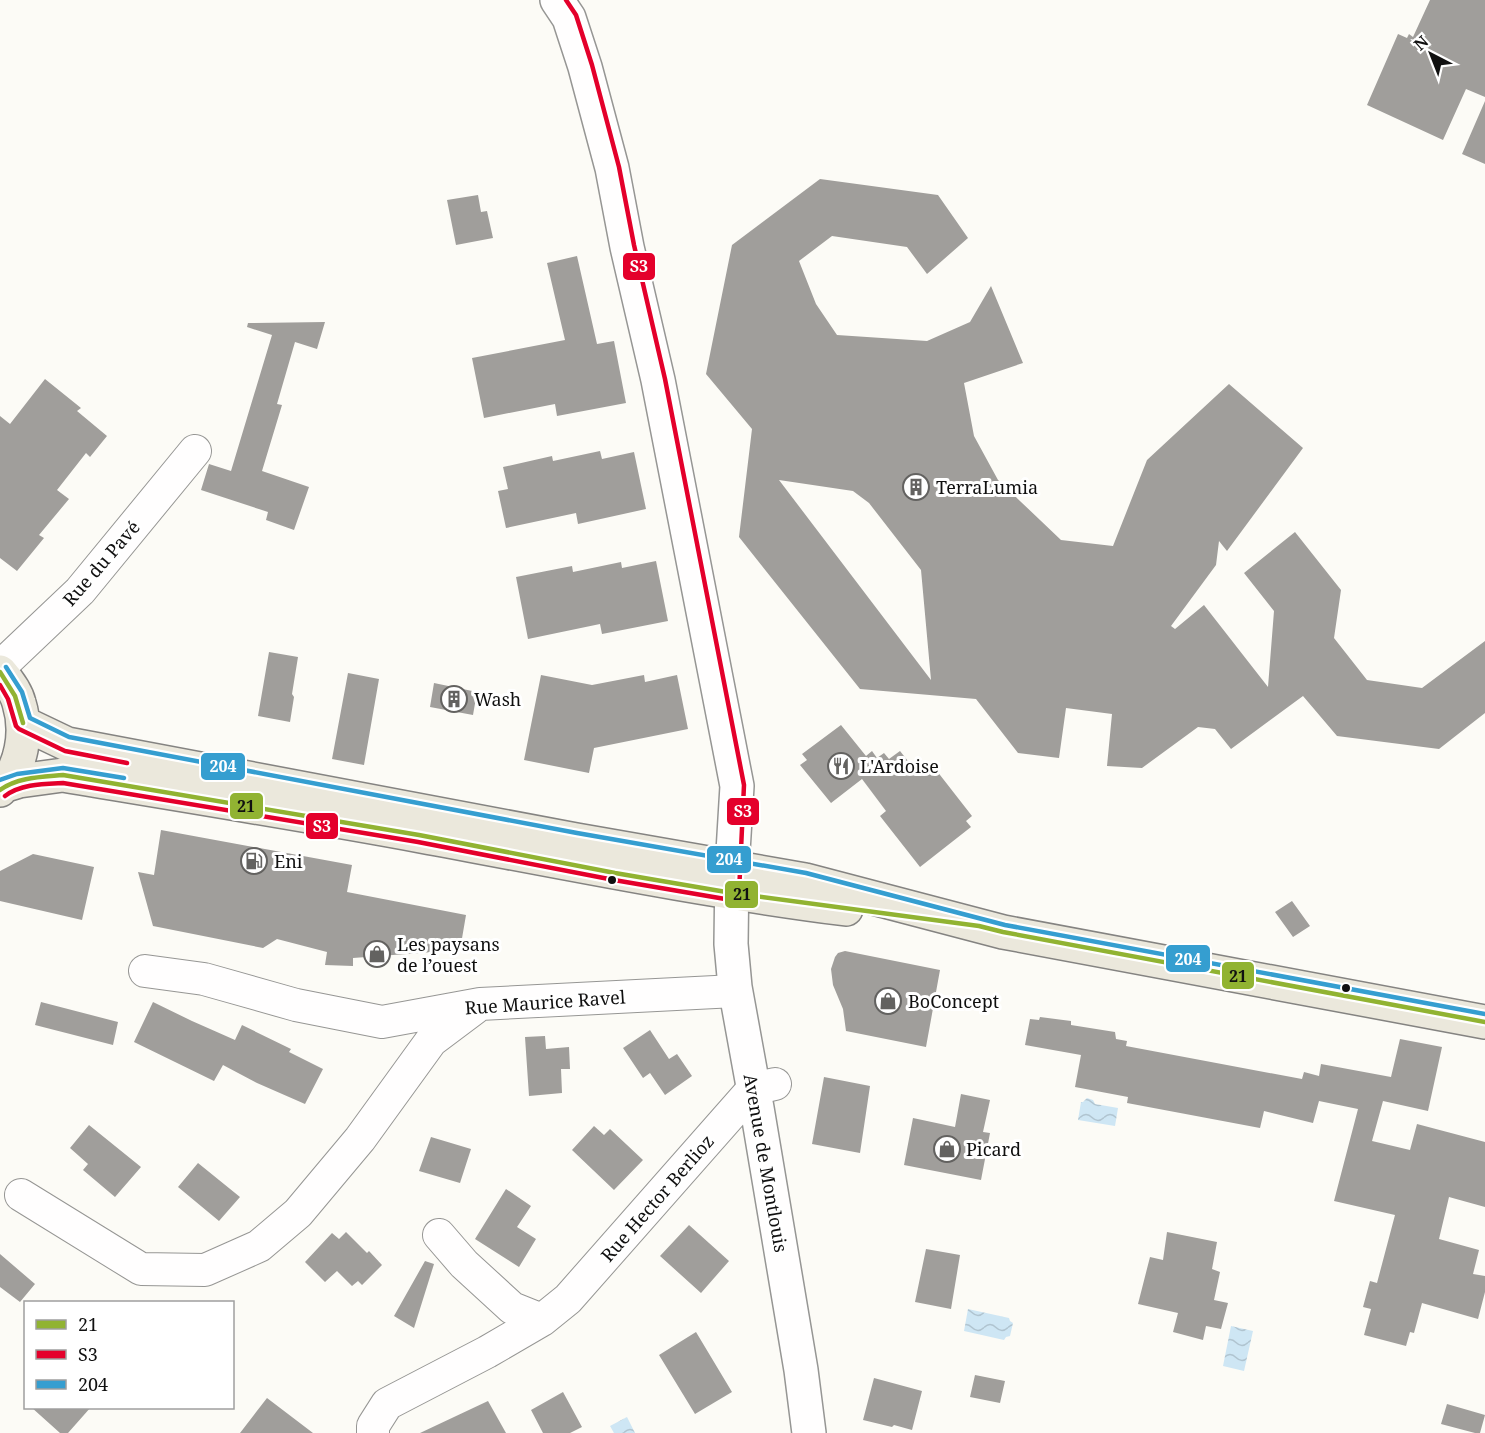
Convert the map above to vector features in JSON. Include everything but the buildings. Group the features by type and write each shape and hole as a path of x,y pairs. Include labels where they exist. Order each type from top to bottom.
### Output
{"main road":[{"path":"0,669 19,702 23,723 22,744 17,765 3,787"},
{"path":"23,723 67,744 576,840 689,872 732,880 802,903 979,926"},
{"path":"3,787 19,781 63,775 419,836 615,873 689,872"},
{"path":"732,880 805,880 1003,932 1485,1022"}],"street":[{"name":"Avenue de Montlouis","path":"557,0 569,18 585,67 612,168 627,247 658,380 737,786 731,954 735,991 764,1086 809,1433"},
{"name":"Rue du Pavé","path":"0,669 80,591 195,451"},
{"name":"Rue Maurice Ravel","path":"145,971 204,979 296,1005 382,1022 480,1004 735,991"},
{"path":"21,1195 141,1269 206,1270 259,1246 298,1213 360,1139 431,1041 480,1004"},
{"name":"Rue Hector Berlioz","path":"374,1433 373,1426 387,1404 487,1352 542,1320 568,1299 764,1086"},
{"path":"439,1235 464,1264 512,1308 542,1320"}],"water":[{"path":"1087,1098 1093,1100 1095,1104 1118,1108 1115,1126 1078,1120 1081,1102"},
{"path":"968,1309 1009,1318 1013,1323 1010,1336 1004,1340 964,1331"},
{"path":"1231,1326 1253,1331 1244,1371 1223,1366"},
{"path":"627,1417 635,1433 614,1433 610,1426"}],"transit line":[{"name":"S3","path":"5,796 25,787 63,783 418,842 731,900 738,898 744,785 665,379 634,245 619,167 592,65 576,15 566,0"},
{"name":"204","path":"6,667 22,692 30,718 69,737 577,833 806,873 1005,925 1485,1014"},
{"name":"21","path":"0,672 15,696 23,723"},
{"name":"S3","path":"0,685 19,729 65,751 127,763"},
{"name":"204","path":"0,780 17,774 63,768 124,778"},
{"name":"21","path":"0,790 22,780 63,775 419,835 732,893 979,926 1485,1022"}],"place":[{"name":"TerraLumia","path":"916,487"},
{"name":"Wash","path":"454,699"},
{"name":"L'Ardoise","path":"841,766"},
{"name":"Eni","path":"254,861"},
{"name":"Les paysans de l’ouest","path":"377,954"},
{"name":"BoConcept","path":"888,1001"},
{"name":"Picard","path":"947,1149"}]}
